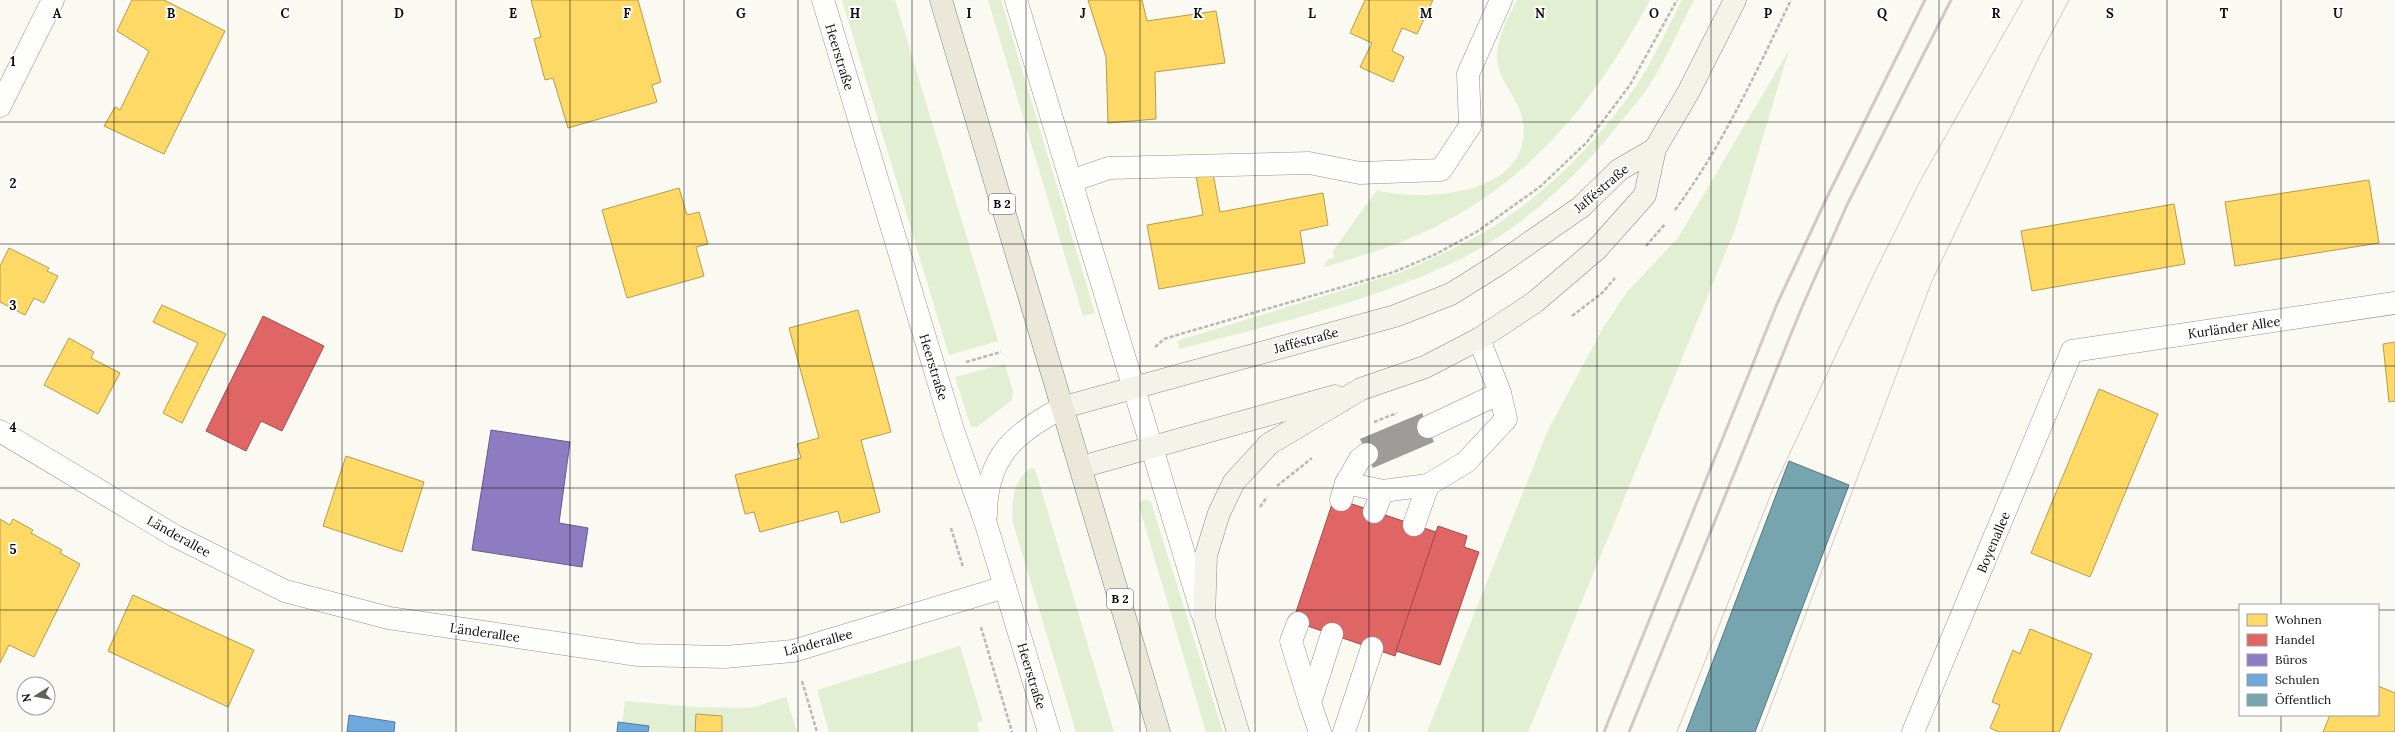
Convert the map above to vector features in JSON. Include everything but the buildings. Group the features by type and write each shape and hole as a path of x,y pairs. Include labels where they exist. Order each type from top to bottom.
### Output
{"main road":[{"name":"B 2","path":"941,0 1064,407 1159,732"},
{"name":"Jafféstraße","path":"1081,467 1361,389 1425,367 1480,339 1534,302 1597,250 1645,195 1655,149 1689,90 1735,0"},
{"name":"Jafféstraße","path":"1064,407 1395,316 1451,294 1499,264 1581,207 1619,170 1655,149"},
{"name":"Jafféstraße","path":"1204,618 1206,555 1218,513 1234,482 1269,444 1361,389"},
{"path":"1204,618 1238,732"}],"street":[{"path":"0,106 53,0"},
{"name":"Heerstraße","path":"823,0 955,436 986,524 1049,732"},
{"path":"1016,0 1204,618"},
{"path":"1071,180 1109,168 1310,163 1360,173 1441,170 1470,126 1468,74 1501,0"},
{"name":"Kurländer Allee","path":"2072,351 2395,303"},
{"path":"1367,454 1360,459 1343,492 1383,491 1428,485 1466,462 1506,419 1500,393 1480,339"},
{"name":"Boyenallee","path":"1913,732 2072,351"},
{"path":"1428,427 1500,393"},
{"name":"Jafféstraße","path":"986,524 986,494 991,474 1009,445 1035,422 1064,407"},
{"name":"Länderallee","path":"0,431 175,536 285,591 389,618 638,655 725,657 793,652 1005,587"},
{"path":"1414,525 1428,485"},
{"path":"1374,512 1383,491"},
{"path":"1298,623 1291,641 1320,732"},
{"path":"1310,703 1332,634"},
{"path":"1344,732 1372,648"}],"path":[{"path":"1152,350 1164,339 1394,272 1436,254 1478,231 1541,186 1587,142 1630,86 1677,0"},
{"path":"959,364 1001,352"},
{"path":"793,652 817,732"}],"green space":[{"path":"842,0 895,0 998,341 949,355"},
{"path":"988,0 1001,0 1095,313 1083,316"},
{"path":"1517,0 1650,0 1627,40 1603,77 1577,112 1548,145 1516,174 1481,200 1443,223 1392,246 1323,268 1328,259 1334,258 1333,251 1377,190 1398,194 1422,195 1447,193 1472,188 1494,179 1512,165 1522,146 1523,121 1521,112 1500,72 1497,54 1499,40"},
{"path":"1682,0 1694,0 1662,64 1642,96 1589,159 1569,180 1524,219 1501,236 1450,264 1418,278 1351,302 1283,322 1180,349 1177,341 1402,272 1472,239 1515,212 1535,197 1572,163 1590,145 1622,106 1649,66"},
{"path":"1789,50 1736,227 1528,732 1427,732 1548,430 1603,328 1627,292 1678,238"},
{"path":"1005,364 1013,392 1012,400 977,427 971,427 955,377"},
{"path":"1030,468 1035,469 1114,732 1076,732 1013,523 1012,508 1014,493 1020,480"},
{"path":"1146,499 1151,502 1223,732 1206,732 1139,506 1141,501"},
{"path":"960,646 983,721 977,723 979,732 829,732 817,690"},
{"path":"786,697 797,732 621,732 625,701 696,707 751,708"}],"tram line":[{"path":"1677,732 1773,489 1873,276 1919,183 2023,0"},
{"path":"1761,732 1932,281 2040,55 2069,0"}],"railway":[{"path":"1604,732 1777,304 1829,193 1925,0"},
{"path":"1629,732 1802,307 1847,205 1951,0"}]}
